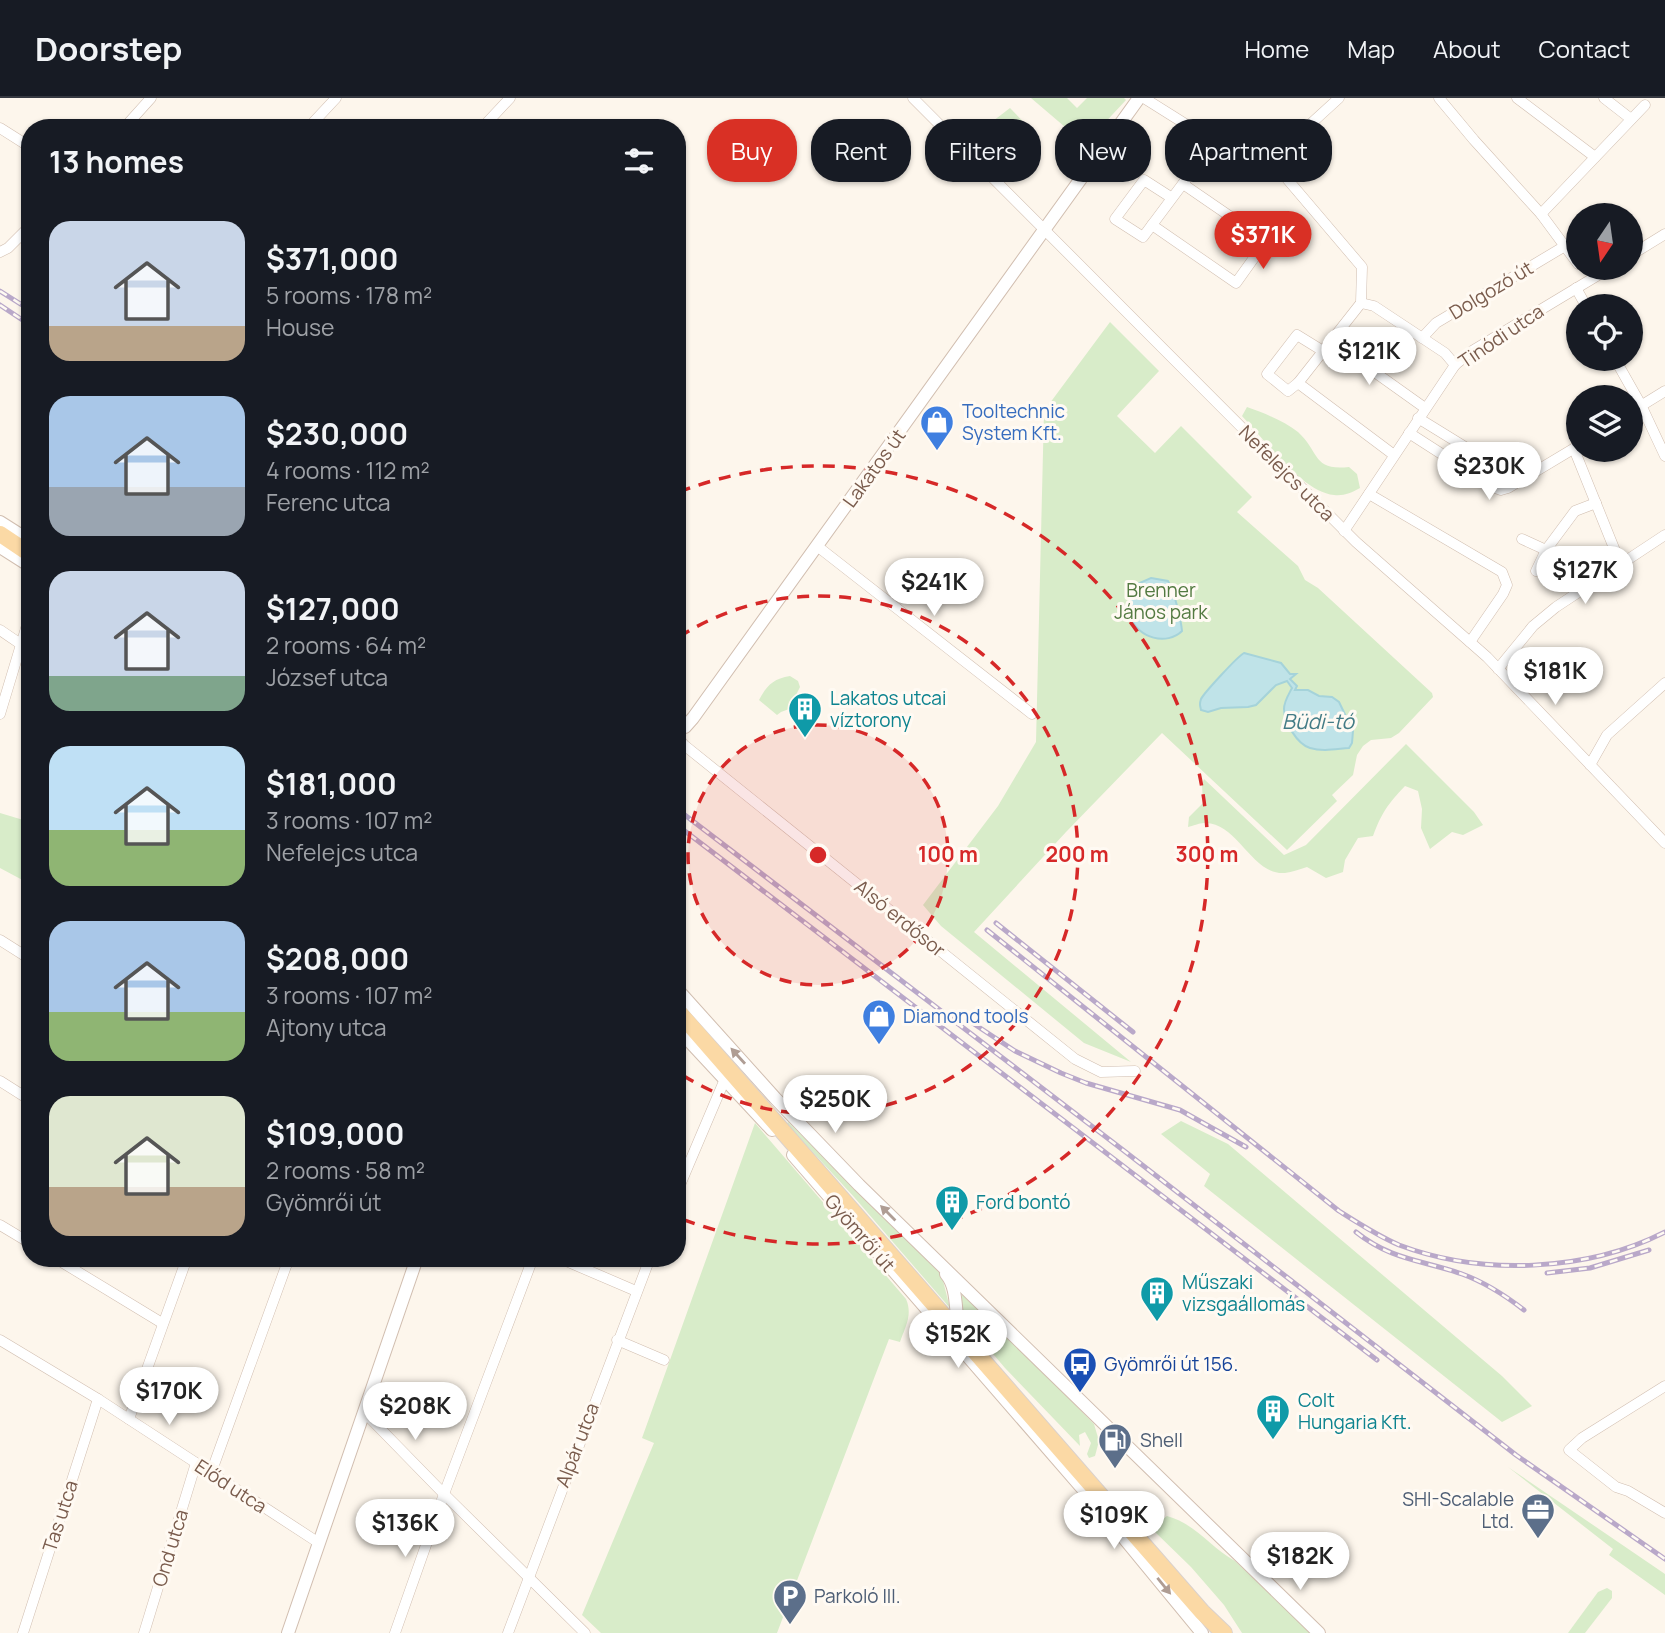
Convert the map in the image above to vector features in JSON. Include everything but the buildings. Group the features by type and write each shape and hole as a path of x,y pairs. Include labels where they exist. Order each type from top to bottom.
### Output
{"main road":[{"path":"0,534 21,548"},
{"path":"686,1020 1202,1612 1224,1633"}],"street":[{"path":"132,119 151,98"},
{"path":"316,119 336,98"},
{"path":"490,119 510,98"},
{"name":"Nefelejcs utca","path":"913,98 1344,531 1499,669 1665,843"},
{"path":"1141,98 1176,119"},
{"name":"Lakatos út","path":"686,726 1141,98"},
{"path":"1316,119 1339,98"},
{"path":"1439,98 1541,214 1566,248"},
{"path":"1517,98 1595,157"},
{"path":"1604,98 1631,119"},
{"path":"1541,214 1645,105"},
{"path":"0,128 21,141"},
{"path":"1152,225 1236,283 1266,241 1182,184 1172,198 1143,237 1115,219 1144,180 1172,198"},
{"path":"1290,182 1362,267 1360,303 1331,341 1298,383 1288,391 1267,374 1297,335 1323,351"},
{"path":"1643,248 1665,234"},
{"path":"0,253 21,238"},
{"name":"Dolgozó út","path":"1422,338 1436,323 1564,246"},
{"name":"Tinódi utca","path":"1344,531 1455,365 1472,351 1588,280"},
{"path":"1576,288 1579,294"},
{"path":"1360,303 1374,306 1445,353 1455,365"},
{"path":"1331,341 1425,408"},
{"path":"1298,383 1394,455"},
{"path":"1643,404 1665,391"},
{"path":"1643,409 1665,456"},
{"path":"1418,418 1504,471"},
{"path":"1409,433 1501,490 1566,453"},
{"path":"1581,462 1620,563"},
{"path":"1369,494 1502,572 1507,585 1503,594 1470,642"},
{"path":"1536,571 1546,550 1576,511 1595,503"},
{"path":"0,522 21,535"},
{"path":"1499,669 1533,626 1556,607 1665,535"},
{"path":"1522,538 1546,550"},
{"path":"817,546 1032,714"},
{"path":"0,547 21,560"},
{"path":"0,630 21,644"},
{"path":"0,714 21,648"},
{"path":"1590,765 1602,741 1665,683"},
{"name":"Alsó erdősor","path":"686,748 1075,1059 1092,1069 1108,1073 1135,1071"},
{"path":"0,940 21,953"},
{"name":"Gyömrői út","path":"686,999 775,1098 932,1256 1319,1633"},
{"name":"Gyömrői út","path":"686,1038 775,1133 1104,1513 1195,1630"},
{"path":"686,1170 724,1079"},
{"path":"0,1081 21,1094"},
{"path":"0,1225 21,1238"},
{"name":"Gyömrői út","path":"932,1256 951,1280 955,1294 956,1319 962,1337"},
{"path":"70,1267 162,1323"},
{"path":"129,1419 184,1267"},
{"path":"211,1473 286,1267"},
{"path":"288,1633 414,1267"},
{"path":"395,1633 530,1267"},
{"path":"580,1267 636,1291"},
{"name":"Alpár utca","path":"508,1633 646,1267"},
{"name":"Előd utca","path":"0,1340 98,1399 319,1543"},
{"path":"617,1340 664,1360"},
{"path":"1665,1386 1583,1438 1569,1450 1616,1487 1665,1513"},
{"name":"Tas utca","path":"23,1633 98,1399"},
{"path":"364,1412 585,1633"},
{"name":"Ond utca","path":"144,1633 196,1463"}],"green space":[{"path":"1031,98 1067,98 1077,108 1087,98 1126,100 1108,119 1056,119"},
{"path":"1010,108 1021,119 996,119"},
{"name":"Brenner János park","path":"1110,322 1159,371 1117,416 1155,453 1181,426 1252,497 1237,512 1298,566 1305,580 1318,588 1432,693 1433,697 1399,733 1391,738 1371,740 1363,746 1357,755 1353,775 1332,795 1337,801 1287,850 1162,733 974,932 1131,1062 1084,1043 941,926 923,905 998,806 1036,742 1044,411"},
{"path":"1247,407 1298,432 1322,463 1349,467 1357,474 1360,488 1347,494 1334,495 1309,485 1284,463 1242,416"},
{"path":"790,676 798,681 800,687 796,695 800,705 777,715 759,700 771,684"},
{"path":"1406,744 1474,812 1483,825 1463,835 1452,832 1430,849 1421,828 1422,809 1418,791 1405,786 1386,809 1373,836 1358,838 1345,860 1343,872 1326,878 1307,867 1285,873 1273,872 1254,858 1226,830 1202,823 1188,827 1189,817 1203,803 1204,779 1284,855 1306,845"},
{"path":"0,813 21,819 21,879 0,868"},
{"path":"1181,1121 1228,1144 1502,1376 1532,1406 1502,1422 1204,1186 1210,1174 1161,1134"},
{"path":"788,1122 933,1263 941,1273 950,1308 787,1124"},
{"path":"755,1123 906,1299 908,1321 900,1342 889,1339 777,1633 601,1633 582,1615 654,1443 642,1438"},
{"path":"962,1290 1094,1424 1099,1441 1095,1456 1089,1458 1087,1454 1091,1443 1085,1432 1079,1435 1080,1446 1005,1368 966,1322 961,1312"},
{"path":"1508,1467 1665,1574 1665,1595 1609,1555 1613,1549"},
{"path":"1167,1516 1186,1524 1235,1561 1311,1633 1242,1633 1224,1605 1191,1567 1154,1531 1152,1527"},
{"path":"1607,1588 1612,1591 1612,1598 1585,1633 1568,1633 1598,1592"}],"water":[{"path":"1151,578 1168,581 1170,585 1182,631 1176,636 1161,639 1146,635 1131,618 1130,601 1135,585"},
{"name":"Büdi-tó","path":"1244,653 1281,663 1290,674 1296,674 1290,679 1297,686 1295,690 1308,690 1319,696 1332,697 1339,702 1353,731 1349,748 1315,749 1305,746 1296,737 1289,726 1284,709 1292,688 1287,681 1276,685 1256,705 1208,712 1201,710 1203,695"}],"railway":[{"path":"0,291 21,304"},
{"path":"0,305 21,319"},
{"path":"686,816 1516,1455 1665,1559"},
{"path":"686,832 1377,1360"},
{"path":"996,923 1133,1032"},
{"path":"987,930 1339,1211 1399,1245 1464,1262 1534,1265 1602,1255 1665,1232"},
{"path":"968,1020 1015,1051 1061,1073 1086,1083 1180,1110 1246,1147"},
{"path":"1356,1232 1394,1254 1478,1281 1524,1310"},
{"path":"1547,1273 1590,1268 1649,1250"}],"place":[{"name":"Tooltechnic System Kft.","path":"937,452"},
{"name":"Lakatos utcai víztorony","path":"805,739"},
{"name":"Diamond tools","path":"879,1046"},
{"name":"Ford bontó","path":"952,1232"},
{"name":"Műszaki vizsgaállomás","path":"1157,1323"},
{"name":"Gyömrői út 156.","path":"1080,1394"},
{"name":"Colt Hungaria Kft.","path":"1273,1441"},
{"name":"Shell","path":"1115,1470"},
{"name":"SHI-Scalable Ltd.","path":"1538,1540"},
{"name":"Parkoló III.","path":"790,1626"}]}
